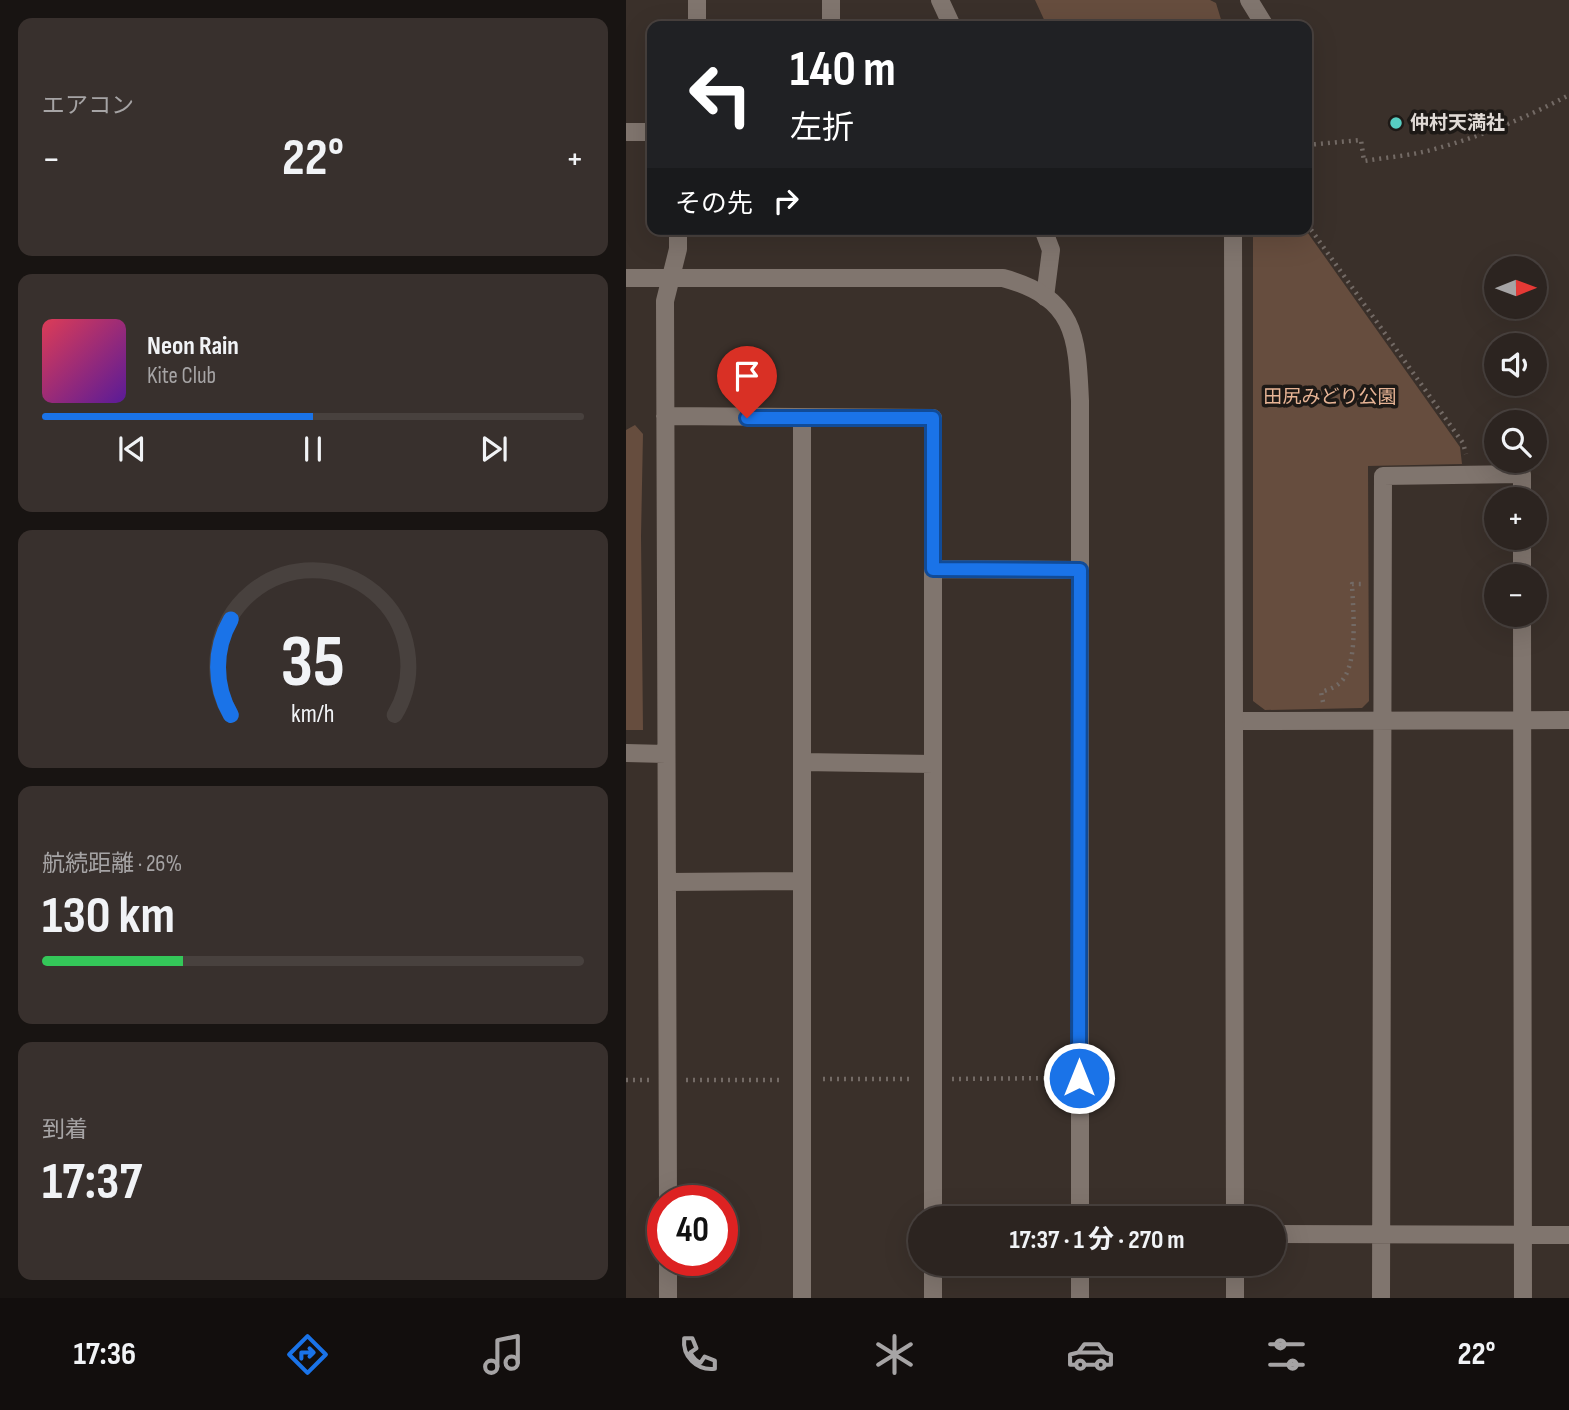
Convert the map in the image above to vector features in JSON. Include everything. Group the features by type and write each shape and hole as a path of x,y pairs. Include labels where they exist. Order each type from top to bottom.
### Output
{"street":[{"path":"697,0 697,21"},
{"path":"831,0 831,21"},
{"path":"940,0 950,21"},
{"path":"1249,0 1262,21"},
{"path":"626,132 647,132"},
{"path":"668,1185 665,301 678,249 678,235"},
{"path":"1045,235 1051,250 1045,297"},
{"path":"1233,235 1235,1206"},
{"path":"626,278 993,277 1027,285 1045,297 1066,318 1071,328 1078,354 1080,1206"},
{"path":"665,416 933,418 933,1206"},
{"path":"802,418 802,1298"},
{"path":"1381,1298 1383,476 1522,474 1522,487"},
{"path":"933,569 1080,570"},
{"path":"1523,627 1523,1298"},
{"path":"1234,721 1569,720"},
{"path":"626,753 666,754"},
{"path":"802,762 933,764"},
{"path":"667,882 802,881"},
{"path":"1286,1234 1569,1236"},
{"path":"668,1276 668,1298"},
{"path":"933,1276 933,1298"},
{"path":"1080,1276 1080,1298"},
{"path":"1235,1276 1235,1298"}],"path":[{"path":"1312,145 1361,140 1364,161 1421,152 1479,134 1569,95"},
{"path":"1312,231 1463,443 1472,475"},
{"path":"1321,692 1343,680 1350,664 1352,584"},
{"path":"626,1080 1079,1078"}],"green space":[{"path":"1035,0 1210,0 1216,3 1221,21 1045,21"},
{"name":"田尻みどり公園","path":"1253,235 1309,235 1460,447 1462,464 1368,466 1369,701 1362,708 1265,710 1253,701"},
{"path":"635,425 643,434 643,730 626,730 626,430"}],"place":[{"name":"仲村天満社","path":"1396,123"}],"route":[{"path":"747,418 933,418 933,569 1080,570 1079,1078"}]}
